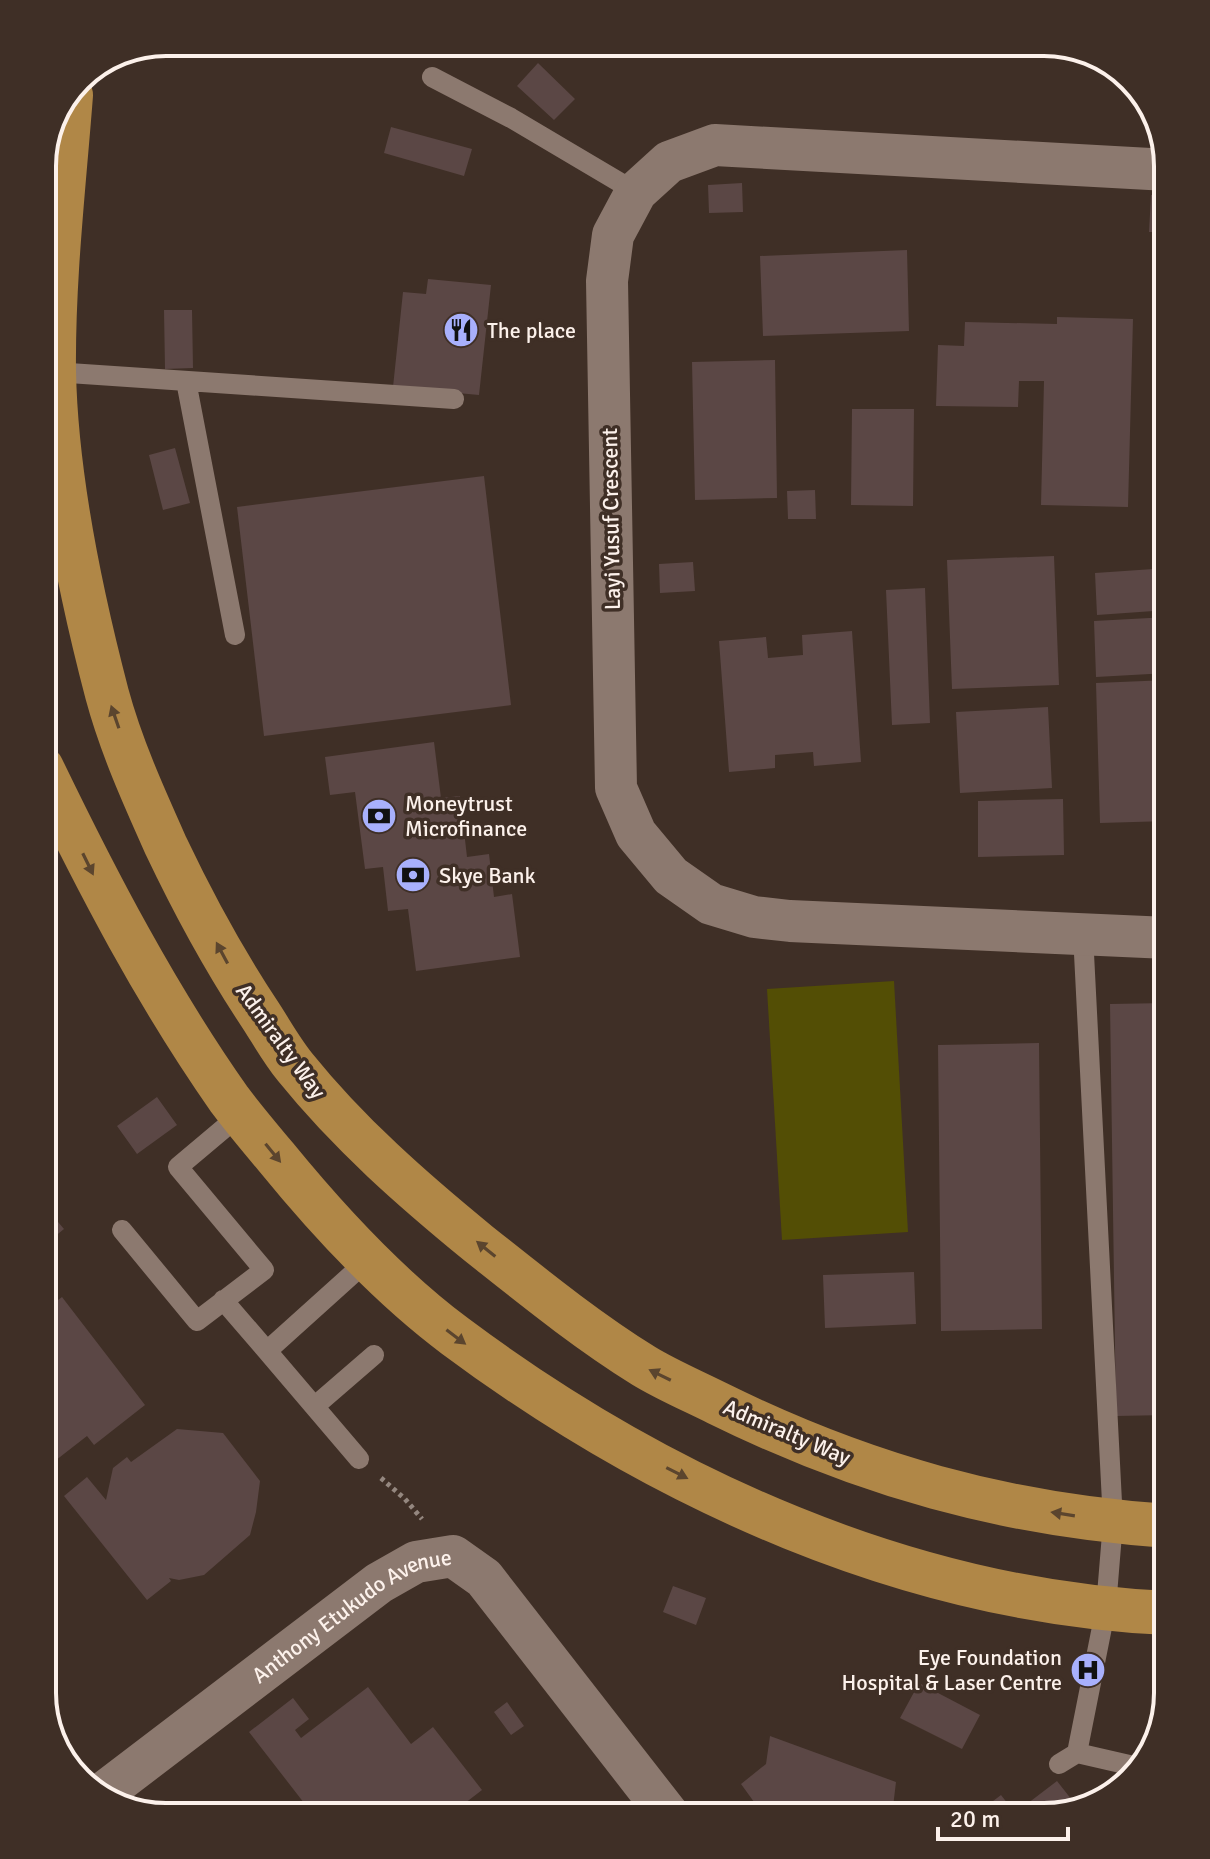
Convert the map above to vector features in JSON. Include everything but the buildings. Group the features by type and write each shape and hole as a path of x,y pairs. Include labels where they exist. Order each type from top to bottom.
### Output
{"main road":[{"name":"Admiralty Way","path":"56,326 70,113"},
{"name":"Admiralty Way","path":"56,396 63,479 83,593 108,698 139,787 183,882 232,972 292,1064 360,1142 547,1298 646,1367 768,1428 894,1476 993,1503 1113,1522 1154,1525"},
{"path":"56,797 99,886 159,989 241,1114 308,1196 368,1260 452,1334 619,1444 736,1503 837,1546 914,1570 1024,1597 1154,1612"}],"street":[{"name":"Layi Yusuf Crescent","path":"1154,169 715,145 669,162 636,192 613,235 607,281 616,788 636,834 671,876 711,904 754,917 1154,937"},
{"name":"Anthony Etukudo Avenue","path":"110,1788 379,1583 416,1562 453,1556 484,1578 659,1803"}],"lane":[{"path":"432,77 511,118 636,192"},
{"path":"56,372 454,399"},
{"path":"186,381 235,635"},
{"path":"1077,1753 1106,1607 1113,1522 1083,934"},
{"path":"122,1230 197,1321 264,1270 178,1167 241,1114"},
{"path":"267,1351 368,1260"},
{"path":"223,1300 359,1459"},
{"path":"315,1406 374,1355"},
{"path":"1059,1764 1077,1753 1127,1765"}],"path":[{"path":"359,1459 405,1499 453,1556"}],"shaded area":[{"path":"894,981 908,1232 782,1240 767,989"}],"place":[{"name":"The place","path":"461,330"},
{"name":"Moneytrust Microfinance","path":"379,816"},
{"name":"Skye Bank","path":"413,875"},
{"name":"Eye Foundation Hospital & Laser Centre","path":"1088,1670"}]}
